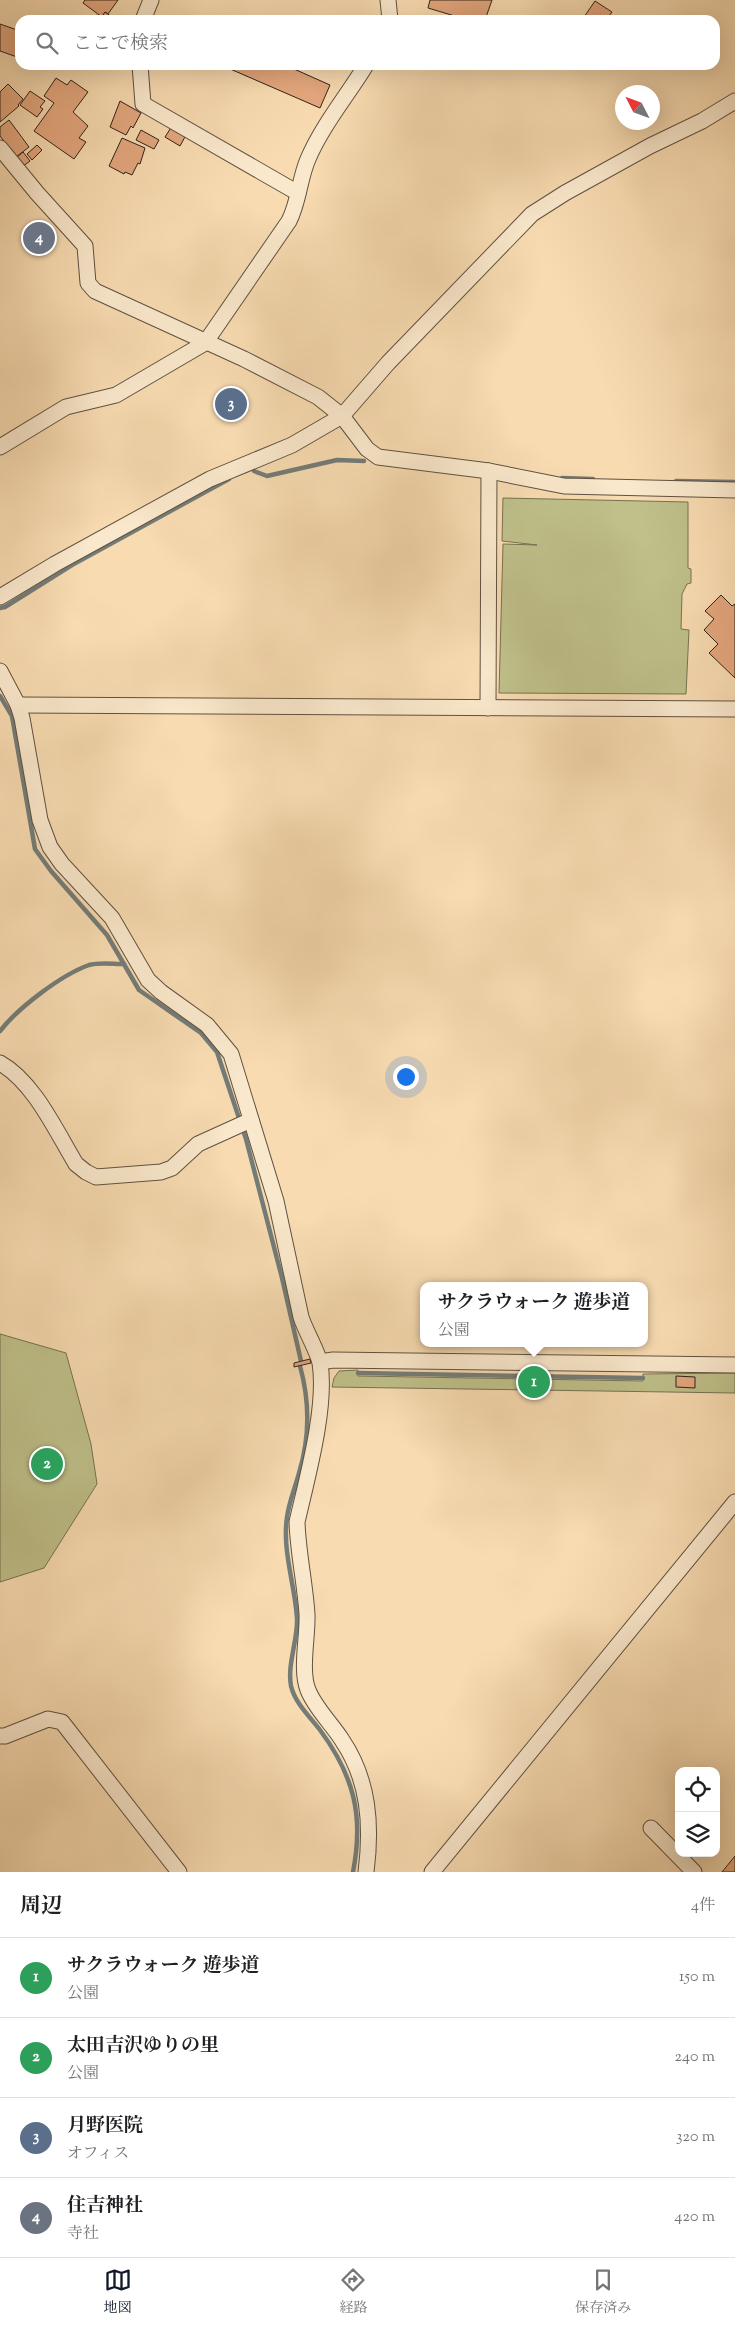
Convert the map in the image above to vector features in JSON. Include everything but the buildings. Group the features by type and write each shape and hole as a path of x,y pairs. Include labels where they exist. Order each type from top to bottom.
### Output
{"street":[{"path":"145,15 151,0"},
{"path":"388,0 390,15"},
{"path":"140,70 142,104 298,193"},
{"path":"0,448 66,406 116,395 205,343 289,221 298,193 301,174 317,140 363,70"},
{"path":"0,597 55,564 210,479 292,445 342,416 388,363 532,214 565,192 650,146 702,121 735,101"},
{"path":"0,148 85,246 88,283 95,291 205,343 244,359 318,397 342,416 367,449 378,457 489,471 564,486 735,490"},
{"path":"488,708 489,471"},
{"path":"0,671 18,705 40,820 50,847 62,864 112,918 148,980 161,992 207,1025 220,1039 231,1054 252,1120 276,1201 301,1317 306,1334 320,1362 318,1419 298,1522 298,1540 306,1612 305,1678 308,1690 344,1742 360,1774 369,1818 370,1840 366,1872"},
{"path":"18,705 735,709"},
{"path":"0,1063 7,1067 33,1094 76,1164 96,1177 161,1172 172,1168 198,1144 252,1120"},
{"path":"320,1362 352,1360 735,1365"},
{"path":"432,1872 735,1502"},
{"path":"0,1736 5,1736 48,1719 62,1722 179,1872"},
{"path":"651,1828 694,1872"}],"green space":[{"path":"503,498 688,502 688,568 691,569 691,583 687,584 682,594 681,629 689,630 686,694 499,693 503,544 537,545 502,541"},
{"path":"0,1334 66,1353 91,1444 97,1484 44,1568 0,1582"},
{"path":"358,1370 358,1376 643,1381 643,1374 735,1373 735,1393 332,1387 334,1378 339,1371"}],"waterway":[{"path":"254,471 267,476 337,460 364,461"},
{"path":"562,478 593,479"},
{"path":"0,608 5,607 72,565 229,479"},
{"path":"676,481 735,482"},
{"path":"0,696 12,716 35,849 51,871 107,935 139,990 201,1033 217,1052 246,1139 282,1278 301,1361"},
{"path":"0,1031 18,1012 66,976 93,964 124,964"},
{"path":"300,1366 306,1393 307,1433 303,1460 288,1511 286,1530 287,1555 297,1618 290,1678 293,1692 299,1704 332,1747 348,1780 353,1797 357,1833 353,1872"},
{"path":"358,1373 643,1378"}],"place":[{"name":"住吉神社","path":"39,238"},
{"name":"月野医院","path":"231,404"},
{"name":"サクラウォーク 遊歩道","path":"534,1382"},
{"name":"太田吉沢ゆりの里","path":"47,1464"}]}
